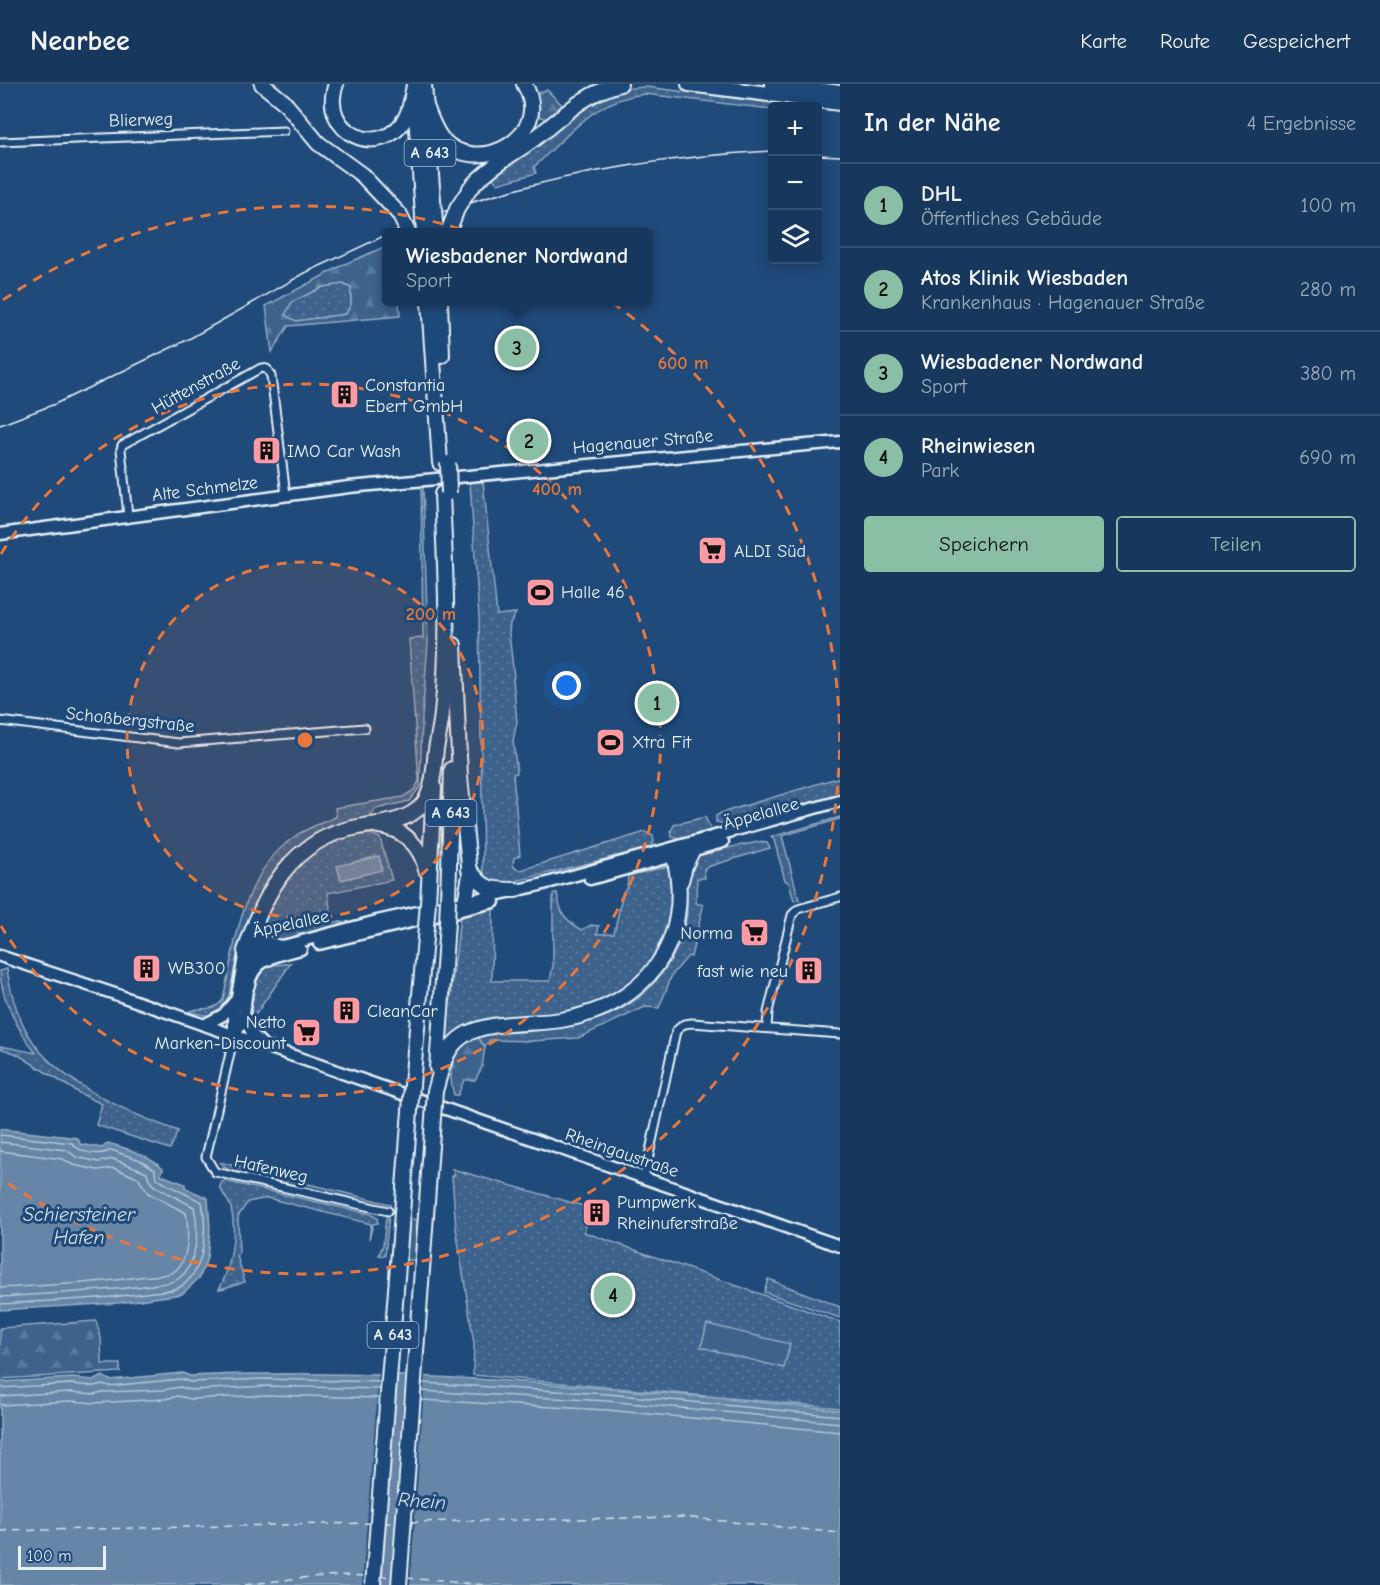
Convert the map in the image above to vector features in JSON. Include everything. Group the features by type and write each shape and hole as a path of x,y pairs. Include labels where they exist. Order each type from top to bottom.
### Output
{"highway":[{"path":"262,84 284,102 318,142 362,175 399,214 406,228"},
{"path":"336,84 333,102 339,123 352,135 372,140 388,135 403,123 418,84"},
{"name":"A 643","path":"418,84 426,105 428,201 425,228"},
{"name":"A 643","path":"418,84 428,201 435,228"},
{"path":"426,105 436,130 450,146 469,154 489,154 513,142 526,128 532,105 524,84"},
{"path":"450,228 457,209 471,188 491,169 535,138 570,108 593,94 620,84"},
{"path":"689,84 840,104"},
{"path":"772,84 840,93"},
{"name":"A 643","path":"428,306 444,463"},
{"name":"A 643","path":"399,1585 449,911 455,686 445,494 440,306"},
{"name":"A 643","path":"373,1585 428,903 436,754 442,718 445,676 445,494"},
{"path":"449,911 463,906 469,882 455,686"},
{"path":"247,985 249,951 254,927 275,882 301,853 314,844 342,831 406,817 420,807 429,791 436,754"},
{"path":"373,825 396,830 409,838 418,848 426,868 428,903"},
{"path":"435,1091 448,1052 465,1034 492,1026 575,1017 614,1003 636,988 667,950 677,917 685,866 692,851"},
{"path":"673,853 680,889"},
{"path":"469,869 486,887 516,891"},
{"path":"254,927 261,940 267,945 277,947"},
{"path":"249,951 268,958"}],"main road":[{"name":"Hagenauer Straße","path":"414,481 840,442"},
{"name":"Alte Schmelze","path":"0,534 285,495 414,481"},
{"name":"Äppelallee","path":"247,985 255,970 268,958 449,911 564,886 840,801"},
{"name":"Äppelallee","path":"234,1036 236,996 249,951 277,947 466,900 516,891 673,853 692,851 840,808"},
{"name":"Rheingaustraße","path":"0,956 840,1246"},
{"path":"234,1036 244,1014 247,985"},
{"path":"204,1025 226,1012 236,996"},
{"path":"244,1014 253,1036 266,1047"}],"street":[{"name":"Blierweg","path":"0,141 284,130"},
{"name":"Hüttenstraße","path":"128,516 121,449 126,442 257,369 267,369 271,376 285,495"},
{"name":"Schoßbergstraße","path":"0,721 179,743 365,728"},
{"path":"766,1028 792,915 798,909 840,897"},
{"path":"644,1178 676,1031 684,1024 840,1034"},
{"name":"Hafenweg","path":"234,1036 206,1157 215,1172 388,1211"}],"green space":[{"path":"646,87 768,102 768,109 645,94 627,97 597,110 584,120 534,167 536,173 498,184 490,175 583,105 622,89"},
{"path":"547,90 562,105 561,109 549,119 536,116 535,97 537,93"},
{"path":"382,248 382,306 399,306 400,316 288,326 272,352 266,306 345,264","holes":["343,284 351,288 351,304 346,314 296,321 285,315 292,302 322,287"]},
{"path":"343,284 351,288 351,304 346,314 296,321 285,315 292,302 322,287"},
{"path":"483,481 497,615 516,613 510,623 509,633 517,722 513,741 517,773 513,774 520,855 514,858 513,865 516,869 521,870 645,832 653,836 654,842 649,848 500,885 488,880 483,869 479,617 470,482"},
{"path":"421,486 423,486 428,643 422,718 420,787 409,801 376,809 369,818 332,828 313,836 278,865 264,884 240,942 229,995 224,1006 210,1016 188,1012 214,1007 223,1000 243,911 263,870 277,852 299,834 336,817 335,808 403,797 414,790 419,781 409,639 423,638"},
{"path":"840,777 840,795 751,820 716,822 716,816 721,813"},
{"path":"705,817 711,830 680,839 672,837 671,831 674,825"},
{"path":"840,817 840,819 782,836 799,900 794,901 789,883 785,880 774,840 771,837"},
{"path":"361,834 371,834 380,838 392,880 328,893 332,922 341,922 342,925 280,943 268,941 262,927 268,910 276,893 297,865 326,845"},
{"path":"758,842 767,843 770,848 710,866 704,869 705,878 697,878 696,903 703,907 691,957 688,956 672,975 659,1008 645,1007 578,1038 531,1041 490,1040 485,1047 476,1035 563,1028 616,1012 639,998 658,979 678,945 686,920 687,879 691,864 701,855 716,850"},
{"path":"672,867 671,918 657,954 634,981 619,992 585,1008 566,1013 500,1021 445,1048 460,917 493,909 492,981 550,981 553,966 553,894 557,893 564,915 582,930 591,925 599,926 597,934 614,933 628,876"},
{"path":"291,963 251,1021 254,983 257,976 267,967"},
{"path":"7,969 13,1000 20,1019 36,1046 49,1060 82,1086 121,1107 178,1131 170,1149 96,1125 102,1104 79,1093 17,1054 0,1048 0,1046 36,1053 17,1025 7,1004 0,971"},
{"path":"476,1035 485,1047 482,1067 475,1080 464,1080 458,1095 454,1095 451,1077 453,1061 462,1047"},
{"path":"219,1162 390,1204 385,1256 379,1255 383,1245 387,1208 232,1171"},
{"path":"452,1169 591,1208 584,1232 840,1322 840,1408 473,1375 474,1344 456,1228 452,1176 455,1175"},
{"path":"225,1181 370,1214 377,1218 378,1223 373,1224 369,1239 371,1224 267,1198 248,1202 238,1216 239,1253 237,1256 245,1282 219,1289 230,1261 233,1238 231,1208 220,1186"},
{"path":"397,1218 430,1221 427,1261 394,1259"},
{"path":"768,1279 840,1307 840,1318 764,1292"},
{"path":"96,1321 101,1338 102,1364 120,1364 120,1372 0,1379 0,1328"},
{"path":"707,1324 790,1344 784,1368 701,1347"}],"water":[{"path":"379,856 382,870 341,880 337,866"},
{"name":"Schiersteiner Hafen","path":"0,1129 78,1138 80,1144 102,1148 108,1143 130,1150 157,1163 163,1168 161,1175 185,1184 185,1188 208,1198 210,1229 207,1258 200,1277 182,1294 118,1303 0,1310"},
{"name":"Rhein","path":"182,1373 190,1376 353,1374 515,1381 840,1410 840,1585 0,1585 0,1382 72,1378 94,1380 103,1376 109,1380"}],"pier":[{"path":"379,1373 398,1373 381,1585 362,1585"},
{"path":"405,1374 425,1374 410,1585 390,1585"}],"ferry route":[{"path":"410,1522 683,1517 840,1533"},
{"path":"0,1531 372,1523"},
{"path":"383,1523 396,1523"},
{"path":"244,1585 322,1576 368,1576"},
{"path":"379,1576 392,1577"},
{"path":"406,1578 488,1585"}],"railway":[{"path":"403,228 484,198 531,185 675,159 768,151"},
{"path":"822,155 840,156"},
{"path":"0,425 55,404 189,339 305,273 382,237"}],"place":[{"name":"Wiesbadener Nordwand","path":"517,348"},
{"name":"Constantia Ebert GmbH","path":"344,395"},
{"name":"Atos Klinik Wiesbaden","path":"529,441"},
{"name":"IMO Car Wash","path":"266,451"},
{"name":"ALDI Süd","path":"713,551"},
{"name":"Halle 46","path":"540,592"},
{"name":"DHL","path":"657,703"},
{"name":"Xtra Fit","path":"611,742"},
{"name":"Norma","path":"754,933"},
{"name":"WB300","path":"147,968"},
{"name":"fast wie neu","path":"809,971"},
{"name":"CleanCar","path":"346,1011"},
{"name":"Netto Marken-Discount","path":"307,1032"},
{"name":"Pumpwerk Rheinuferstraße","path":"596,1212"},
{"name":"Rheinwiesen","path":"613,1295"}]}
